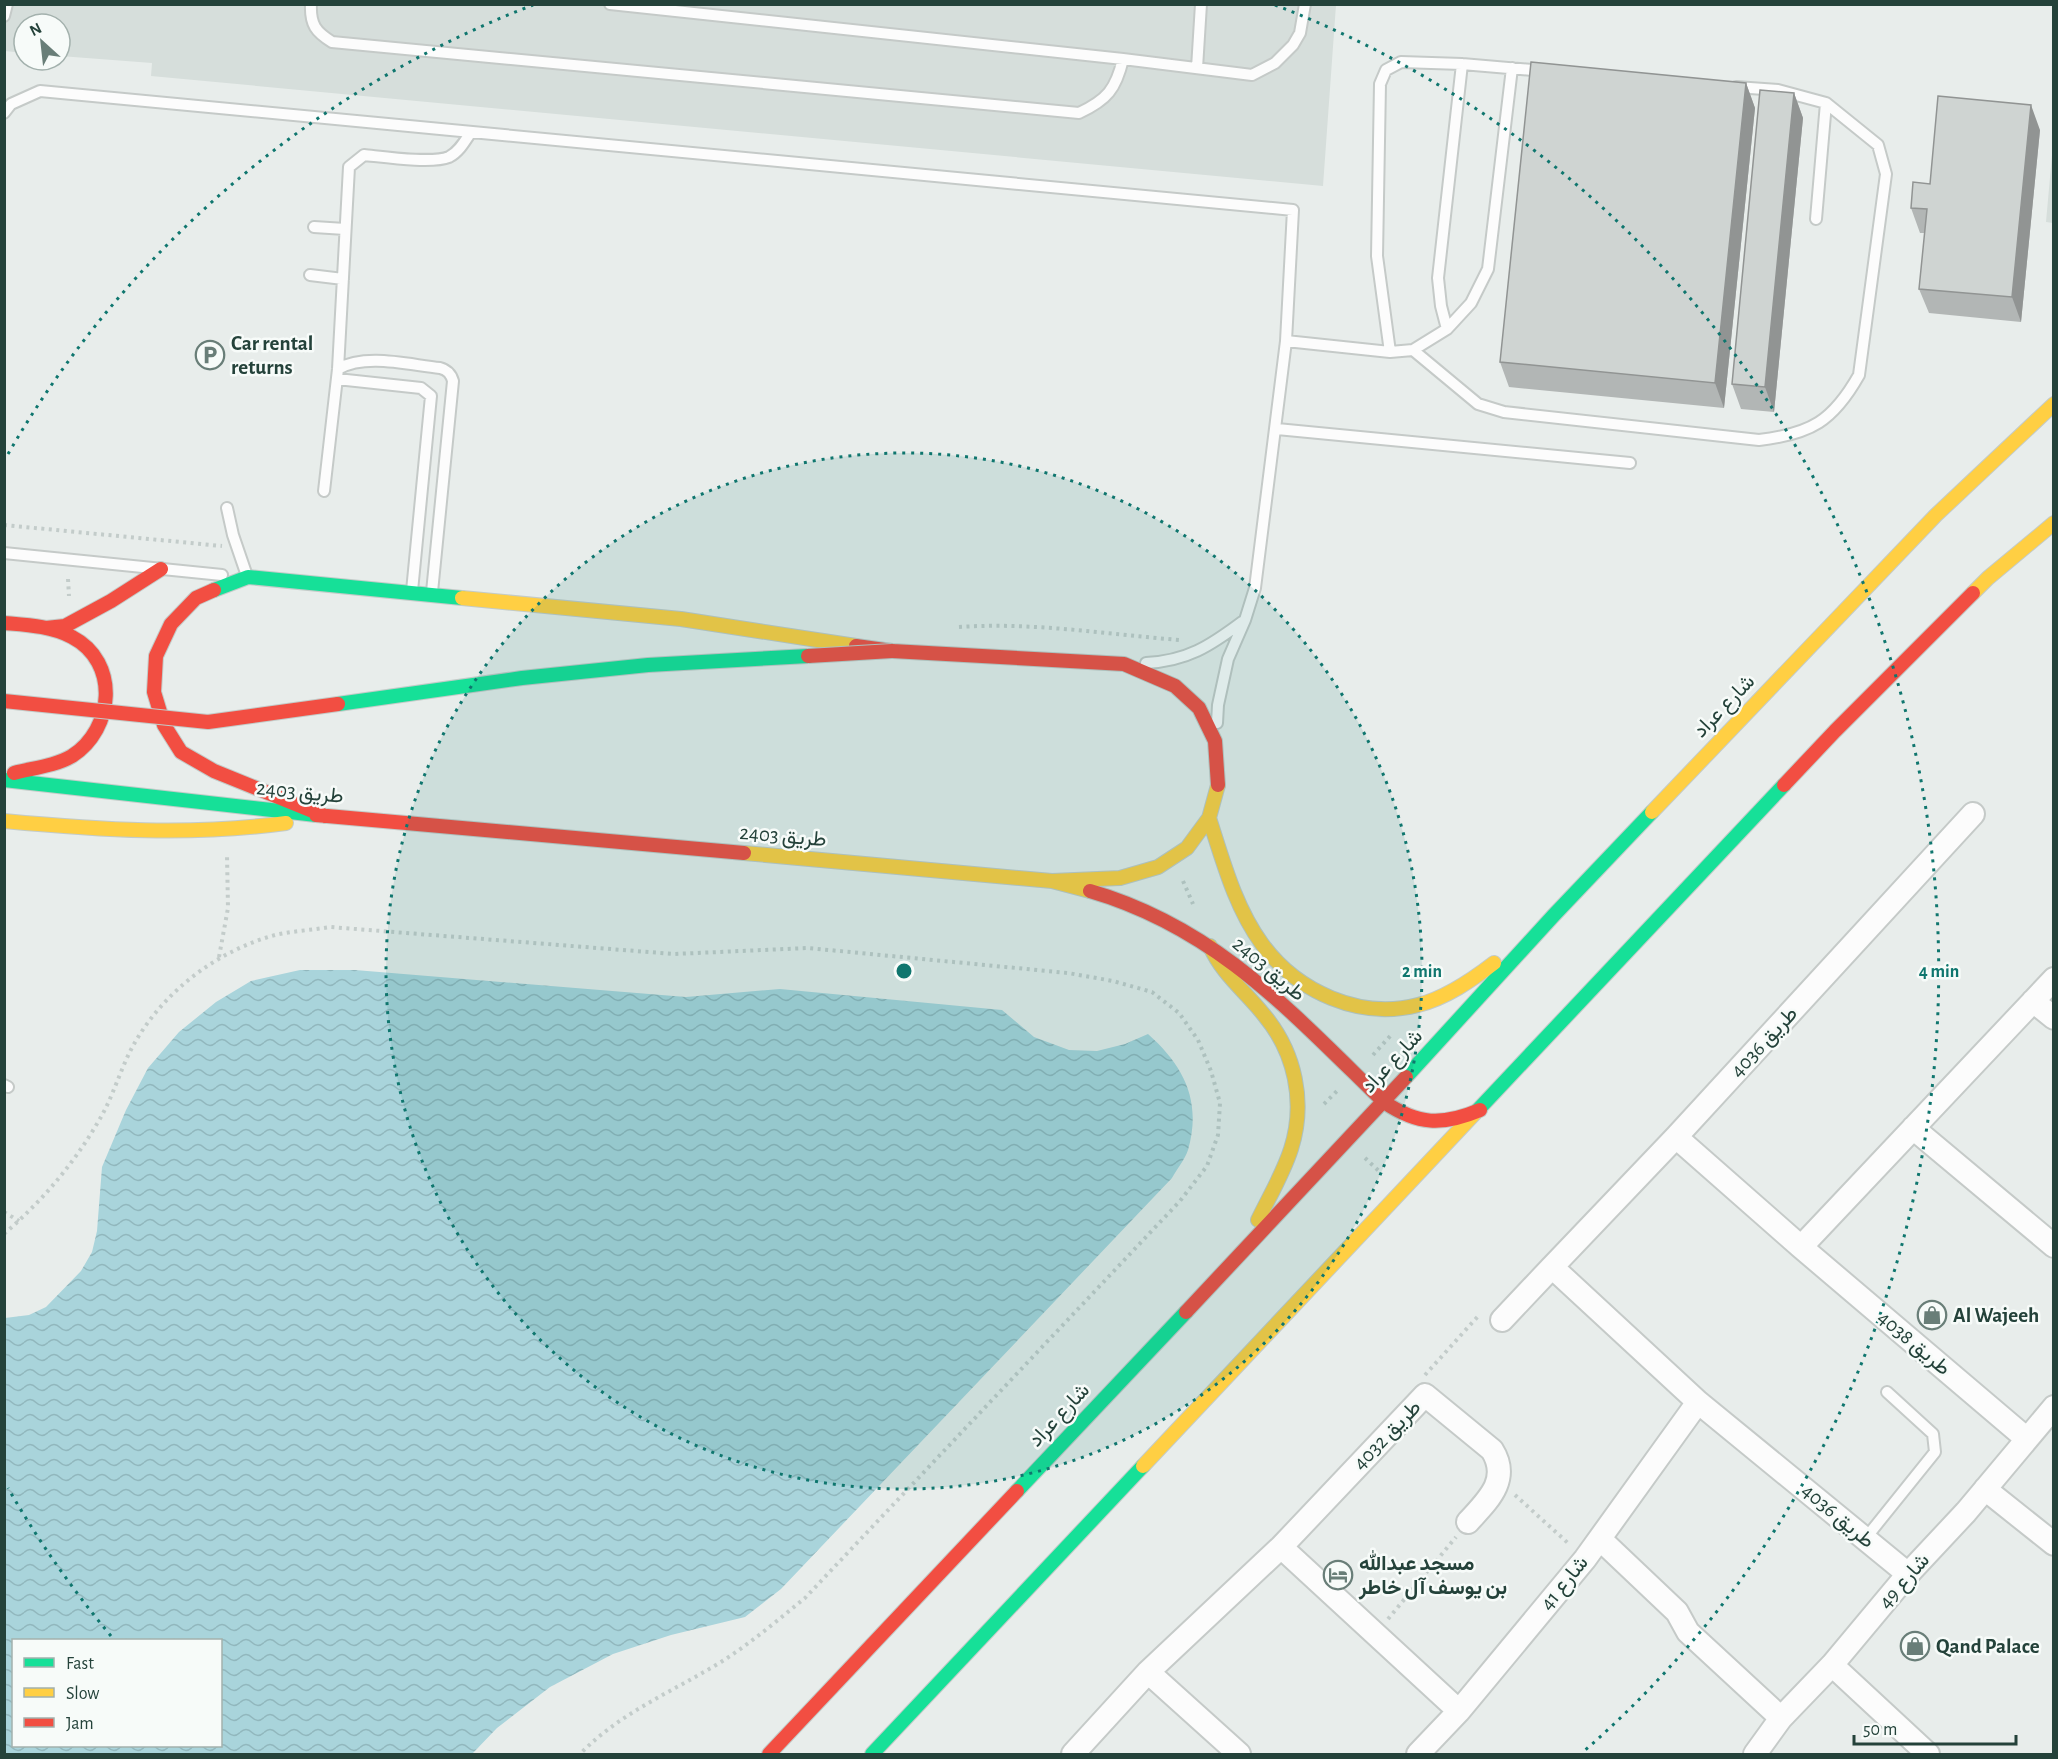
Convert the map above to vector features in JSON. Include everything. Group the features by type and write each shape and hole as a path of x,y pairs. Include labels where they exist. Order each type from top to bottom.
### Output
{"main road":[{"name":"شارع عراد","path":"769,1755 1244,1248 1384,1102 1554,915 1936,515 2054,404"},
{"path":"872,1755 1835,731 1988,578 2054,523"},
{"path":"46,628 65,626 111,601 161,569"},
{"path":"325,816 214,771 181,752 164,725 154,692 156,656 171,624 196,598 228,583 248,577 681,619 892,651 1124,664 1175,686 1198,708 1215,741 1219,783 1209,818 1186,848 1158,867 1120,878 1052,881"},
{"path":"4,623 46,628 64,633 81,642 94,656 103,673 107,692 105,711 99,729 72,756 4,777"},
{"path":"7,700 208,722 522,678 648,665 892,651"},
{"name":"طريق 2403","path":"4,777 325,816 1052,881 1113,897 1168,921 1210,946 1262,987 1384,1102 1398,1112 1413,1119 1448,1122 1464,1118 1480,1110"},
{"path":"4,821 153,833 227,831 325,816"},
{"path":"1209,818 1232,883 1261,944 1282,967 1306,986 1334,1000 1364,1007 1395,1008 1419,1004 1453,990 1490,967 1554,915"},
{"path":"1210,946 1221,970 1263,1012 1280,1038 1294,1071 1299,1110 1294,1141 1244,1248"}],"street":[{"name":"طريق 4036","path":"1502,1320 1676,1137 1973,814"},
{"path":"1801,1248 2054,979"},
{"path":"2033,1001 2054,1018"},
{"path":"1913,1128 2054,1246"},
{"name":"طريق 4038","path":"1676,1137 1801,1248 2027,1439"},
{"name":"طريق 4036","path":"1552,1267 1698,1401 1908,1574"},
{"name":"طريق 4032","path":"1073,1755 1148,1672 1281,1547 1425,1395 1492,1450 1497,1458 1499,1480"},
{"name":"شارع 41","path":"1418,1755 1459,1711 1585,1559 1698,1401"},
{"name":"شارع 49","path":"1760,1753 1781,1718 1832,1665 2054,1407"},
{"path":"1468,1522 1494,1491 1499,1480"},
{"path":"1985,1489 2054,1544"},
{"path":"1600,1539 1677,1612 1688,1632 1781,1718"},
{"path":"1281,1547 1459,1711"},
{"path":"1832,1665 1928,1755"},
{"path":"1148,1672 1239,1755"}],"lane":[{"path":"4,16 7,4"},
{"path":"311,4 310,15 317,32 332,42 1079,113 1096,105 1110,93 1119,76 1123,58"},
{"path":"610,4 1123,58 1252,75 1275,63 1293,45 1300,33 1305,4"},
{"path":"1197,68 1201,4"},
{"path":"1390,352 1377,256 1380,84 1386,70 1401,62 1462,64 1558,72"},
{"path":"1447,329 1441,306 1438,278 1462,64"},
{"path":"1286,341 1390,352 1413,350 1447,329 1471,303 1488,269 1512,68"},
{"path":"1413,350 1478,404 1504,412 1759,441 1786,437 1824,421 1846,398 1859,375 1886,174 1878,145 1826,103 1779,90 1720,85"},
{"path":"4,113 11,104 40,91 1293,210 1286,341 1277,429 1255,588 1245,620 1228,658 1218,705 1215,741"},
{"path":"1816,219 1826,103"},
{"path":"324,491 337,374 349,167 364,155 429,160 449,157 462,146 471,132"},
{"path":"314,227 345,229"},
{"path":"310,275 342,279"},
{"path":"337,374 355,362 372,361 440,368 452,376 432,596"},
{"path":"337,374 422,388 431,396 412,593"},
{"path":"1277,429 1630,463"},
{"path":"4,553 248,577 233,535 227,508"},
{"path":"1124,664 1160,662 1195,653 1206,648 1245,620"},
{"path":"1865,1539 1935,1452 1933,1434 1887,1392"}],"path":[{"path":"219,958 228,908 227,831"},
{"path":"1173,857 1196,911"},
{"path":"4,1234 39,1203 71,1163 99,1121 134,1043 162,1005 197,973 219,958 276,935 330,927 674,954 808,948 1068,973 1113,981 1152,992 1179,1012 1198,1040 1211,1071 1220,1102 1218,1135 1207,1166 1180,1201 805,1598 765,1631 723,1660 679,1687 635,1709 596,1738 580,1755"},
{"path":"4,1212 19,1221"},
{"path":"1425,1395 1415,1386 1485,1308 1502,1320"},
{"path":"1499,1480 1585,1559"},
{"path":"1376,1633 1468,1522"}],"shaded area":[{"path":"4,5 1336,5 1323,186 151,76 152,63 72,57 72,12 12,12 12,52 5,51"},
{"path":"2053,144 2053,223 2046,222"}],"water":[{"path":"300,970 355,970 686,997 780,989 1002,1010 1034,1037 1069,1050 1097,1051 1125,1044 1148,1034 1171,1059 1187,1086 1193,1116 1192,1132 1187,1153 1172,1178 781,1589 745,1617 671,1635 613,1654 550,1687 497,1728 472,1754 5,1754 5,1318 29,1315 46,1307 81,1271 92,1252 97,1231 102,1167 126,1110 148,1068 179,1032 216,1002 251,981"}],"building":[{"path":"1531,62 1746,83 1715,383 1500,362"},
{"path":"1760,90 1794,93 1765,387 1732,384"},
{"path":"1938,96 2031,105 2012,297 1919,289 1927,209 1911,208 1913,182 1930,184"}],"traffic: fast":[{"path":"214,590 248,577 462,598"},
{"path":"338,704 522,678 648,665 808,656"},
{"path":"4,780 316,815"},
{"path":"1476,1112 1784,785"},
{"path":"1406,1077 1652,812"},
{"path":"1017,1491 1186,1312"},
{"path":"872,1754 1143,1466"}],"traffic: slow":[{"path":"1652,812 1936,515 2054,404"},
{"path":"1973,593 2054,523"},
{"path":"462,598 681,619 856,646"},
{"path":"1052,881 1120,878 1158,867 1187,848 1209,818 1218,785"},
{"path":"1209,818 1244,915 1276,961 1311,988 1352,1005 1374,1009 1396,1009 1439,998 1468,982 1494,963"},
{"path":"4,821 145,830 215,829 286,823"},
{"path":"744,853 1052,881 1090,891"},
{"path":"1210,946 1227,974 1275,1029 1295,1078 1297,1113 1291,1149 1258,1220"},
{"path":"1143,1466 1476,1112"}],"traffic: jam":[{"path":"46,628 65,626 111,601 161,569"},
{"path":"214,590 196,598 171,624 156,656 154,692 164,725 181,752 214,771 325,816"},
{"path":"1784,785 1973,593"},
{"path":"4,623 30,625 64,633 88,648 98,662 104,679 106,696 103,713 96,730 86,744 72,756 14,773"},
{"path":"856,646 892,651 1124,664 1175,686 1199,708 1215,741 1218,785"},
{"path":"808,656 892,651"},
{"path":"4,701 208,722 338,704"},
{"path":"316,815 744,853"},
{"path":"1090,891 1135,907 1177,927 1215,951 1284,1006 1384,1102 1396,1110 1430,1121 1454,1119 1480,1110"},
{"path":"1186,1312 1406,1077"},
{"path":"769,1754 1017,1491"}],"place":[{"name":"Car rental returns","path":"210,355"},
{"name":"Al Wajeeh","path":"1932,1315"},
{"name":"مسجد عبدالله بن يوسف آل خاطر","path":"1338,1575"},
{"name":"Qand Palace","path":"1915,1646"}]}
